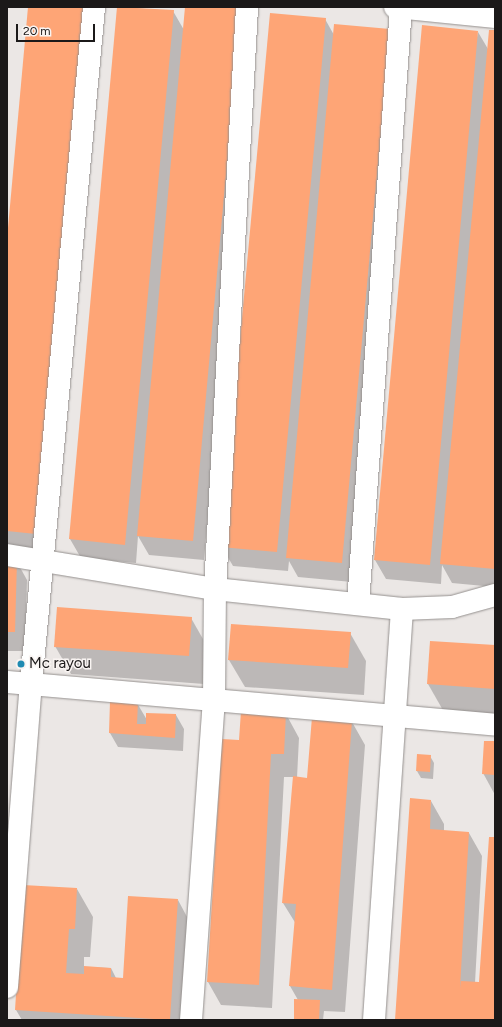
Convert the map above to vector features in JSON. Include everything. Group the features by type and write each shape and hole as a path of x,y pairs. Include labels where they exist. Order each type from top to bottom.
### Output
{"street":[{"path":"7,987 31,684 45,558 94,7"},
{"path":"191,1020 214,700 214,589 246,7"},
{"path":"358,603 398,7 495,17"},
{"path":"7,554 45,558 214,589 358,603 402,609 452,607 495,595"},
{"path":"374,1020 393,716 402,609"},
{"path":"7,682 495,725"}],"building":[{"path":"28,7 84,7 36,534 7,531 7,239"},
{"path":"117,7 174,10 125,545 69,539"},
{"path":"185,7 241,7 193,541 137,536"},
{"path":"270,13 326,18 277,552 221,547"},
{"path":"334,24 390,29 342,563 286,558"},
{"path":"422,25 478,31 430,565 374,560"},
{"path":"489,30 495,30 495,569 440,564"},
{"path":"7,559 17,560 15,632 7,632"},
{"path":"57,607 192,617 189,656 54,647"},
{"path":"231,624 351,632 348,668 228,660"},
{"path":"430,641 495,645 495,689 427,684"},
{"path":"110,701 138,702 137,724 146,724 146,713 176,714 175,738 109,733"},
{"path":"241,711 286,713 284,754 271,754 259,985 207,982 222,739 239,740"},
{"path":"312,717 352,721 332,990 289,986 296,904 282,903 293,776 307,778"},
{"path":"484,741 495,741 495,775 482,774"},
{"path":"417,754 431,755 430,772 416,771"},
{"path":"410,798 431,800 430,829 469,832 460,988 461,981 479,982 489,837 495,837 495,1020 395,1020"},
{"path":"23,885 77,888 75,929 69,929 66,973 84,974 84,966 111,968 111,977 123,978 128,896 178,899 170,1020 15,1010"},
{"path":"294,999 320,1000 319,1020 294,1020"}],"place":[{"name":"Mc rayou","path":"21,664"}]}
